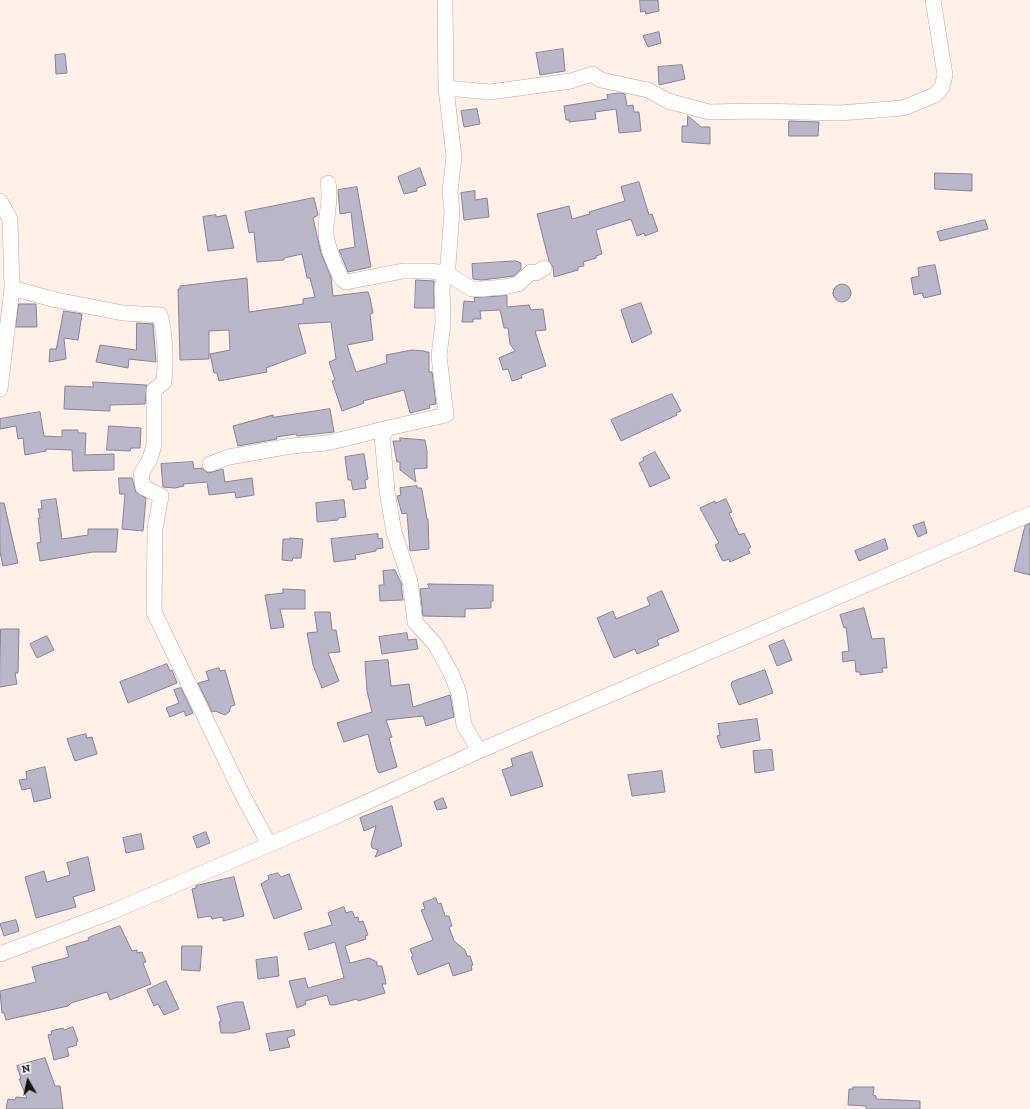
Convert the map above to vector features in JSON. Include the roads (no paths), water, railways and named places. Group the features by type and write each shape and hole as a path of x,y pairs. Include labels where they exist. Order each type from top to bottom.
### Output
{"street":[{"path":"210,464 229,457 291,446 327,443 446,415 438,356 443,323 442,287 448,265 451,219 450,191 454,157 446,88 445,0"},
{"path":"446,88 490,92 571,81 592,74 601,80 648,90 668,101 709,112 755,111 840,113 903,108 935,95 942,87 945,75 933,0"},
{"path":"328,183 330,205 326,220 326,235 333,261 340,278 346,282 403,271 446,273 472,289 482,289 518,284 531,272 536,273 544,268"},
{"path":"0,201 10,219 12,288 0,389"},
{"path":"12,288 56,300 123,313 160,315 164,328 166,364 164,382 154,390 154,445 150,459 141,474 143,487 161,496 155,529 154,612 242,794 269,844"},
{"path":"388,428 382,434 387,491 394,532 410,581 415,622 435,644 451,673 459,693 464,725 479,751"},
{"path":"0,954 114,911 343,813 479,751 1030,514"}]}
